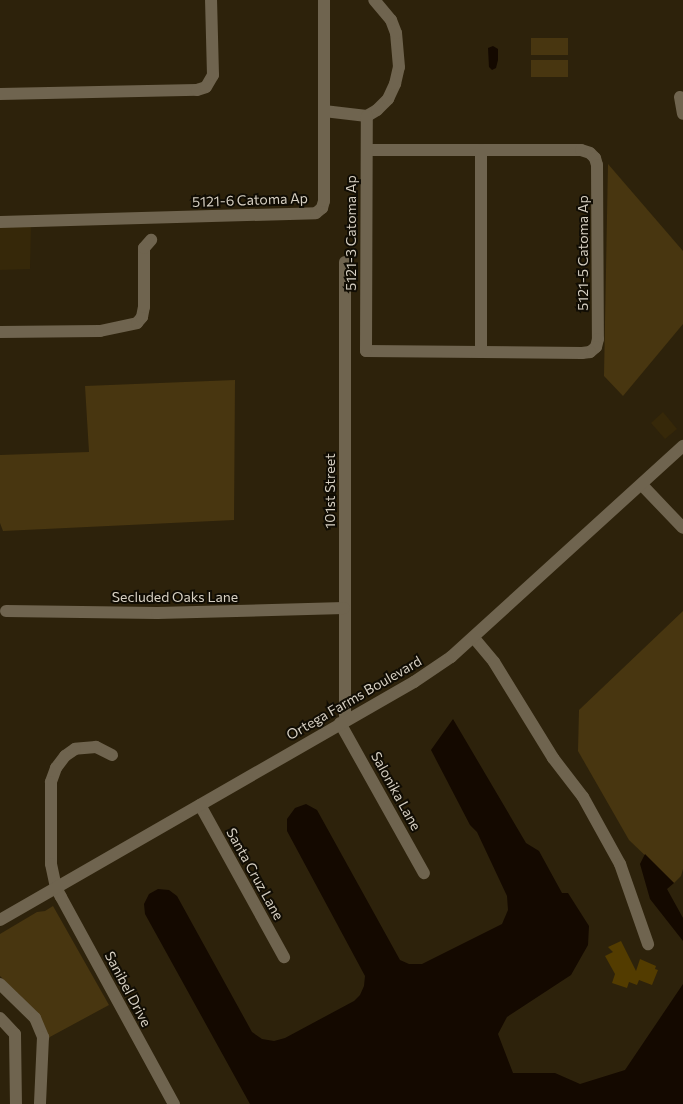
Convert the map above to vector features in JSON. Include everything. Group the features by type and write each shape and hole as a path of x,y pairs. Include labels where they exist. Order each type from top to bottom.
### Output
{"street":[{"path":"0,94 198,90 206,87 212,75 211,0"},
{"name":"5121-6 Catoma Ap","path":"0,222 316,213 322,208 324,201 324,0"},
{"path":"324,111 367,116 377,110 388,99 399,67 399,48 392,20 374,0"},
{"path":"680,97 683,114"},
{"name":"5121-3 Catoma Ap","path":"366,351 367,116"},
{"name":"5121-5 Catoma Ap","path":"366,351 582,353 590,352 596,347 598,339 598,165 590,153 581,150 367,150"},
{"path":"481,150 481,352"},
{"path":"0,332 100,331 137,323 142,317 144,307 144,248 151,240"},
{"name":"101st Street","path":"343,722 345,262"},
{"name":"Ortega Farms Boulevard","path":"0,920 414,682 474,638 683,446"},
{"path":"642,485 683,528"},
{"name":"Secluded Oaks Lane","path":"6,611 157,614 344,608"},
{"path":"474,638 494,662 553,758 583,798 620,864 648,944"},
{"name":"Salonika Lane","path":"343,722 424,873"},
{"name":"Sanibel Drive","path":"112,755 96,747 74,749 65,756 56,768 51,782 52,864 56,888 174,1104"},
{"name":"Santa Cruz Lane","path":"200,805 284,957"},
{"path":"0,984 35,1018 43,1037 40,1104"},
{"path":"0,1018 15,1034 16,1104"}],"shaded area":[{"path":"531,38 568,38 568,55 531,55"},
{"path":"493,46 498,49 498,60 496,68 492,70 489,67 488,48"},
{"path":"531,60 568,60 568,77 531,77"},
{"path":"608,164 683,251 683,324 623,396 604,376"},
{"path":"31,226 30,269 0,270 0,227"},
{"path":"235,380 234,520 3,531 0,523 0,455 89,452 85,386"},
{"path":"663,412 677,429 665,439 651,423"},
{"path":"683,611 683,869 681,876 674,883 629,840 578,751 579,710"},
{"path":"453,719 526,843 539,851 562,893 568,893 589,926 588,945 571,975 507,1017 498,1034 513,1073 555,1073 580,1084 625,1070 683,984 683,1104 250,1104 145,914 144,904 149,894 158,889 169,890 177,896 252,1032 262,1039 274,1041 285,1038 354,1001 360,995 364,986 365,976 287,831 287,819 295,808 306,804 317,810 400,960 409,964 422,964 502,924 508,910 507,896 477,832 470,825 431,750"},
{"path":"645,854 674,883 667,889 683,918 683,941 650,899 640,864"},
{"path":"53,906 109,1005 48,1038 38,1013 0,976 0,934 37,912 45,911"}],"building":[{"path":"621,941 636,971 640,959 656,966 655,969 658,970 652,985 639,980 637,985 629,982 627,988 612,983 615,974 605,956 613,952 608,947"}]}
